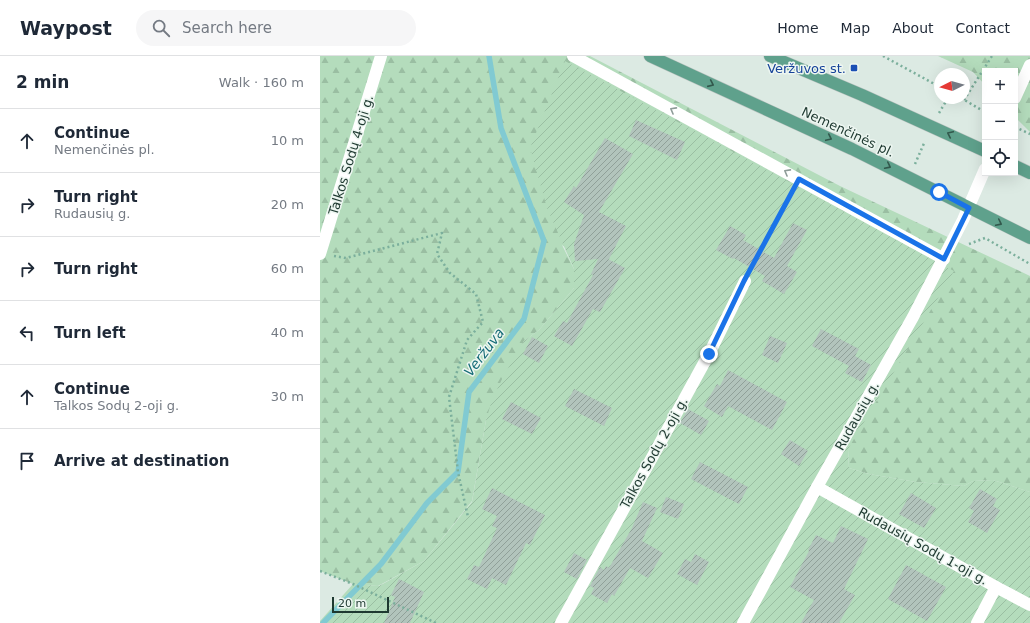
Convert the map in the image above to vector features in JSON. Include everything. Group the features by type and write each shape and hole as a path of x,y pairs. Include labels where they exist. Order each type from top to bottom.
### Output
{"main road":[{"name":"Nemenčinės pl.","path":"650,56 909,176 1030,238"},
{"path":"770,56 862,95 982,150"},
{"path":"1018,168 1030,174"}],"street":[{"name":"Talkos Sodų 4-oji g.","path":"320,254 382,56"},
{"path":"573,56 944,259"},
{"path":"1018,91 1030,65"},
{"name":"Rudausių g.","path":"743,623 817,487 913,317 944,259 969,208 982,176"},
{"name":"Talkos Sodų 2-oji g.","path":"561,623 709,354 744,281"},
{"name":"Rudausių Sodų 1-oji g.","path":"817,487 1030,605"},
{"path":"977,623 996,587"}],"path":[{"path":"883,56 934,83"},
{"path":"970,88 992,56"},
{"path":"970,104 982,110"},
{"path":"1018,128 1030,134"},
{"path":"744,281 799,179"},
{"path":"333,256 346,258 442,233 437,254 450,273 476,294 483,322 467,340 449,397 458,472 468,517"},
{"path":"963,247 985,238 1030,264"},
{"path":"320,571 352,584 436,623"}],"green space":[{"path":"320,56 590,56 840,186 1030,276 1030,492 993,480 973,481 964,486 916,482 869,474 849,468 848,449 562,245 574,269 574,288 539,330 524,341 486,420 472,501 424,561 378,586 353,584 320,571"},
{"path":"938,56 1030,56 1030,132 1018,120 1018,68 982,68 982,82 970,71 970,68 964,68"},
{"path":"565,61 954,271 848,449 849,468 869,474 916,482 964,486 973,481 993,480 1030,492 1030,623 320,623 320,621 353,584 379,586 424,561 472,502 486,420 492,400 503,377 524,341 539,330 574,288 574,269 547,208 530,148"}],"building":[{"path":"636,120 685,142 677,160 629,136"},
{"path":"605,138 633,154 599,212 626,226 608,259 625,268 600,312 593,309 572,346 554,336 563,321 567,323 593,275 591,274 598,259 575,261 574,244 584,215 564,202 574,186 576,188"},
{"path":"793,223 807,230 787,266 797,272 784,294 762,281 765,276 734,258 733,259 716,250 730,226 746,235 743,240 774,258"},
{"path":"821,329 859,349 855,356 871,365 862,382 845,373 849,366 812,346"},
{"path":"770,336 787,343 778,363 762,355"},
{"path":"532,337 548,346 539,363 523,354"},
{"path":"728,370 787,402 772,430 728,406 722,417 704,406 717,384 720,386"},
{"path":"574,389 612,408 604,426 565,406"},
{"path":"511,402 541,418 532,434 502,419"},
{"path":"688,409 709,421 701,435 680,423"},
{"path":"790,440 808,451 799,466 781,454"},
{"path":"700,462 748,487 739,504 691,479"},
{"path":"492,488 545,515 530,545 526,543 506,585 492,578 487,589 467,579 474,565 479,567 497,528 492,526 497,516 482,509"},
{"path":"980,489 997,499 993,506 1000,510 987,533 968,522 974,511 969,508"},
{"path":"911,493 936,508 924,528 899,514"},
{"path":"666,497 684,504 678,519 660,512"},
{"path":"643,502 657,508 642,541 663,553 648,578 630,568 614,596 612,594 607,603 591,594 594,588 590,586 600,567 604,570 606,566 609,568 632,528"},
{"path":"841,526 868,539 844,589 855,595 839,623 801,623 814,600 790,587 816,535 833,543"},
{"path":"574,553 587,560 577,579 564,572"},
{"path":"695,554 709,562 697,585 677,574 685,559 691,562"},
{"path":"906,565 946,587 927,621 888,599"},
{"path":"399,579 424,592 410,623 384,623 395,597 391,595"}],"waterway":[{"name":"Veržuva","path":"323,623 381,564 427,503 458,472 469,392 524,319 544,241 501,128 489,56"}],"place":[{"name":"Veržuvos st.","path":"854,68"}],"route":[{"path":"709,354 744,281 799,179 944,259 969,208 939,192"}]}
